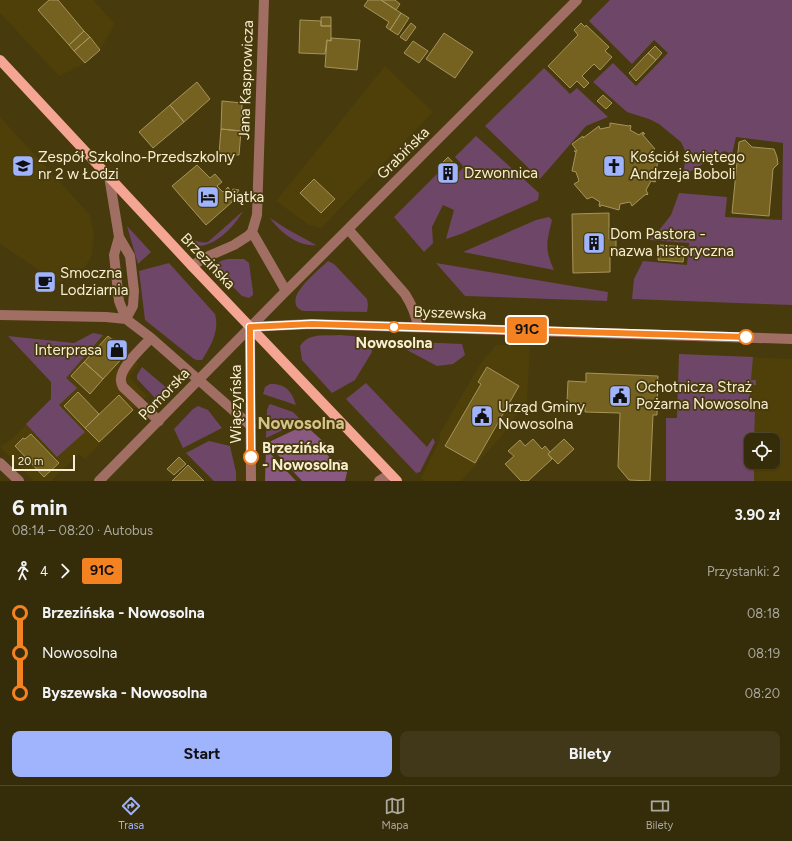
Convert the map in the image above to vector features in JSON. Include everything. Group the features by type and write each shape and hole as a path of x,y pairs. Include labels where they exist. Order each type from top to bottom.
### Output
{"main road":[{"name":"Brzezińska","path":"0,60 192,266 393,478"}],"street":[{"name":"Jana Kasprowicza","path":"252,232 257,215 264,0"},
{"name":"Grabińska","path":"250,327 577,0"},
{"path":"108,176 119,237 130,256 134,290 133,306 126,320"},
{"path":"348,229 405,294 412,305 418,327"},
{"path":"192,266 204,258 234,245 252,232 286,291"},
{"path":"119,237 114,255 119,300 126,320"},
{"path":"0,315 106,317 126,320 151,338 251,426"},
{"name":"Byszewska","path":"250,327 312,324 792,339"},
{"name":"Pomorska","path":"99,481 250,327"},
{"name":"Wiączyńska","path":"250,327 251,481"},
{"path":"151,338 127,365 122,373 121,381 123,387 159,421"},
{"path":"0,463 19,481"},
{"path":"380,481 393,478"}],"shaded area":[{"path":"0,0 93,0 115,24 100,50 85,63 59,76 0,13"},
{"path":"610,0 792,0 792,305 632,299 634,279 643,261 687,265 689,243 649,240 671,215 679,193 727,197 725,217 782,220 783,143 736,137 732,154 724,151 683,176 686,153 681,142 659,124 627,112 593,82 613,63 636,86 668,53 654,40 632,64 589,21"},
{"path":"385,66 433,112 321,228 309,225 276,201"},
{"path":"544,68 570,94 577,88 608,117 586,126 540,179 485,126"},
{"name":"Zespół Szkolno-Przedszkolny nr 2 w Łodzi","path":"0,117 90,215 94,235 92,255 85,267 59,283 0,244"},
{"path":"476,136 539,193 538,200 461,234 446,239 454,210 443,205 432,227 433,243 424,252 394,217 438,173 448,183 464,167 455,157"},
{"path":"243,211 239,218 226,232 211,243 194,245 187,241 192,240 208,242"},
{"path":"549,217 552,220 547,245 554,270 463,252 536,220"},
{"path":"270,218 316,245 303,244 290,238"},
{"path":"127,226 151,252 138,264"},
{"path":"244,259 249,263 253,295 249,298 242,296 216,270 218,263 223,260"},
{"path":"328,261 334,264 367,299 367,312 304,311 298,308 296,305 296,299 298,293 307,281"},
{"path":"169,263 215,314 215,333 202,360 194,359 145,320 139,271"},
{"path":"436,263 608,292 607,301 465,296"},
{"path":"93,333 116,338 139,364 131,374 130,378 147,396 85,459 79,454 51,481 34,481 0,447 13,438 53,398"},
{"path":"93,333 103,335 66,378 77,388 59,405 85,432 57,457 26,424 51,399 51,382 8,336 74,343"},
{"path":"339,335 365,337 372,352 355,380 332,393 302,360 300,346 303,342 312,337"},
{"path":"406,343 462,344 465,355 453,364 437,366 407,350"},
{"path":"496,345 530,346 527,400 500,438 461,481 424,481 421,478 439,442 440,433 481,363"},
{"path":"679,354 792,359 792,481 675,481"},
{"path":"679,354 753,357 751,380 756,380 756,385 750,385 749,412 755,412 754,433 744,433 744,469 754,469 754,481 666,481 666,418 677,418"},
{"path":"142,367 168,389 158,401 137,379 137,375"},
{"path":"366,383 427,447 433,438 435,442 420,472 416,473 346,399"},
{"path":"270,384 280,385 288,389 296,405 263,394 265,387"},
{"path":"270,404 293,412 302,421 266,438 267,410"},
{"path":"198,406 208,410 222,428 183,448 174,429 193,409"},
{"path":"305,425 326,444 324,451 333,461 341,460 348,468 345,481 302,481 269,445 269,442"},
{"path":"209,441 230,446 236,472 236,481 214,481 186,453"},
{"path":"266,449 296,481 265,481"}],"building":[{"path":"49,0 58,0 84,31 69,45 38,10"},
{"path":"368,0 381,0 401,13 390,30 386,27 389,22 364,6"},
{"path":"381,0 395,0 400,4 396,10"},
{"path":"401,13 409,18 398,35 390,30"},
{"path":"321,17 331,17 331,26 321,26"},
{"path":"300,20 321,21 321,26 331,26 331,41 327,40 325,54 299,53"},
{"path":"411,23 416,27 406,41 400,37"},
{"path":"581,23 585,27 586,25 609,47 605,51 612,57 600,70 594,64 582,76 589,83 584,88 577,81 570,88 548,66 578,35 574,30"},
{"path":"84,31 90,37 74,51 69,45"},
{"path":"444,33 473,52 455,78 426,59"},
{"path":"90,37 100,50 85,63 74,51"},
{"path":"331,38 360,40 357,70 325,67 327,40 331,41"},
{"path":"413,41 428,51 419,63 404,53"},
{"path":"655,46 662,53 656,60 648,53"},
{"path":"648,53 656,60 636,81 629,73"},
{"path":"197,82 210,99 184,122 170,105"},
{"path":"603,95 612,103 606,109 597,101"},
{"path":"222,101 242,103 241,131 221,129"},
{"path":"170,105 184,122 153,148 139,132"},
{"name":"Kościół świętego Andrzeja Boboli","path":"610,123 630,125 630,130 639,135 643,132 645,134 642,134 655,149 652,151 653,161 658,161 654,180 656,181 651,181 646,190 648,194 632,206 630,202 620,204 619,210 601,205 600,207 600,202 592,197 587,199 574,184 579,181 576,172 572,171 576,152 574,151 577,151 572,144 599,126 600,129 610,127"},
{"path":"221,129 241,131 239,155 219,154"},
{"path":"745,140 752,147 774,149 777,157 778,164 773,169 769,216 732,213 739,142"},
{"name":"Dzwonnica","path":"448,157 458,168 448,178 437,168"},
{"name":"Piątka","path":"197,165 210,178 215,174 222,182 217,186 223,192 228,187 231,192 233,189 239,190 232,202 206,225 172,186"},
{"path":"314,179 335,199 321,213 300,193"},
{"name":"Dom Pastora - nazwa historyczna","path":"609,213 609,239 616,238 616,248 610,248 610,272 573,273 572,214"},
{"path":"660,245 685,247 683,262 658,260"},
{"path":"108,336 127,353 103,379 84,362"},
{"path":"84,362 103,379 90,394 71,376"},
{"name":"Urząd Gminy Nowosolna","path":"487,367 519,386 475,463 445,446 481,384 478,382"},
{"path":"586,373 658,376 657,415 653,415 650,481 629,480 618,467 620,413 585,412 585,404 567,403 568,381 586,382"},
{"path":"78,392 99,414 85,428 64,406"},
{"path":"119,395 133,410 99,442 85,428"},
{"path":"31,434 59,463 44,477 15,446 23,438 25,439"},
{"path":"533,439 542,449 545,446 550,452 548,454 552,459 528,481 521,481 505,464 514,456 508,451 520,440 525,446"},
{"path":"564,439 574,449 558,464 548,454"},
{"path":"179,457 186,464 174,475 167,469"},
{"path":"188,465 204,481 172,481"}],"bus line":[{"name":"91C","path":"251,457 250,327 312,324 366,325 746,337"}],"place":[{"name":"Zespół Szkolno-Przedszkolny nr 2 w Łodzi","path":"23,166"},
{"name":"Kościół świętego Andrzeja Boboli","path":"614,166"},
{"name":"Dzwonnica","path":"448,173"},
{"name":"Piątka","path":"208,197"},
{"name":"Dom Pastora - nazwa historyczna","path":"594,243"},
{"name":"Smoczna Lodziarnia","path":"45,282"},
{"name":"Nowosolna","path":"394,327"},
{"name":"Interprasa","path":"117,350"},
{"name":"Ochotnicza Straż Pożarna Nowosolna","path":"620,396"},
{"name":"Urząd Gminy Nowosolna","path":"482,416"},
{"name":"Brzezińska - Nowosolna","path":"251,457"}],"district":[{"name":"Nowosolna","path":"301,423"}]}
